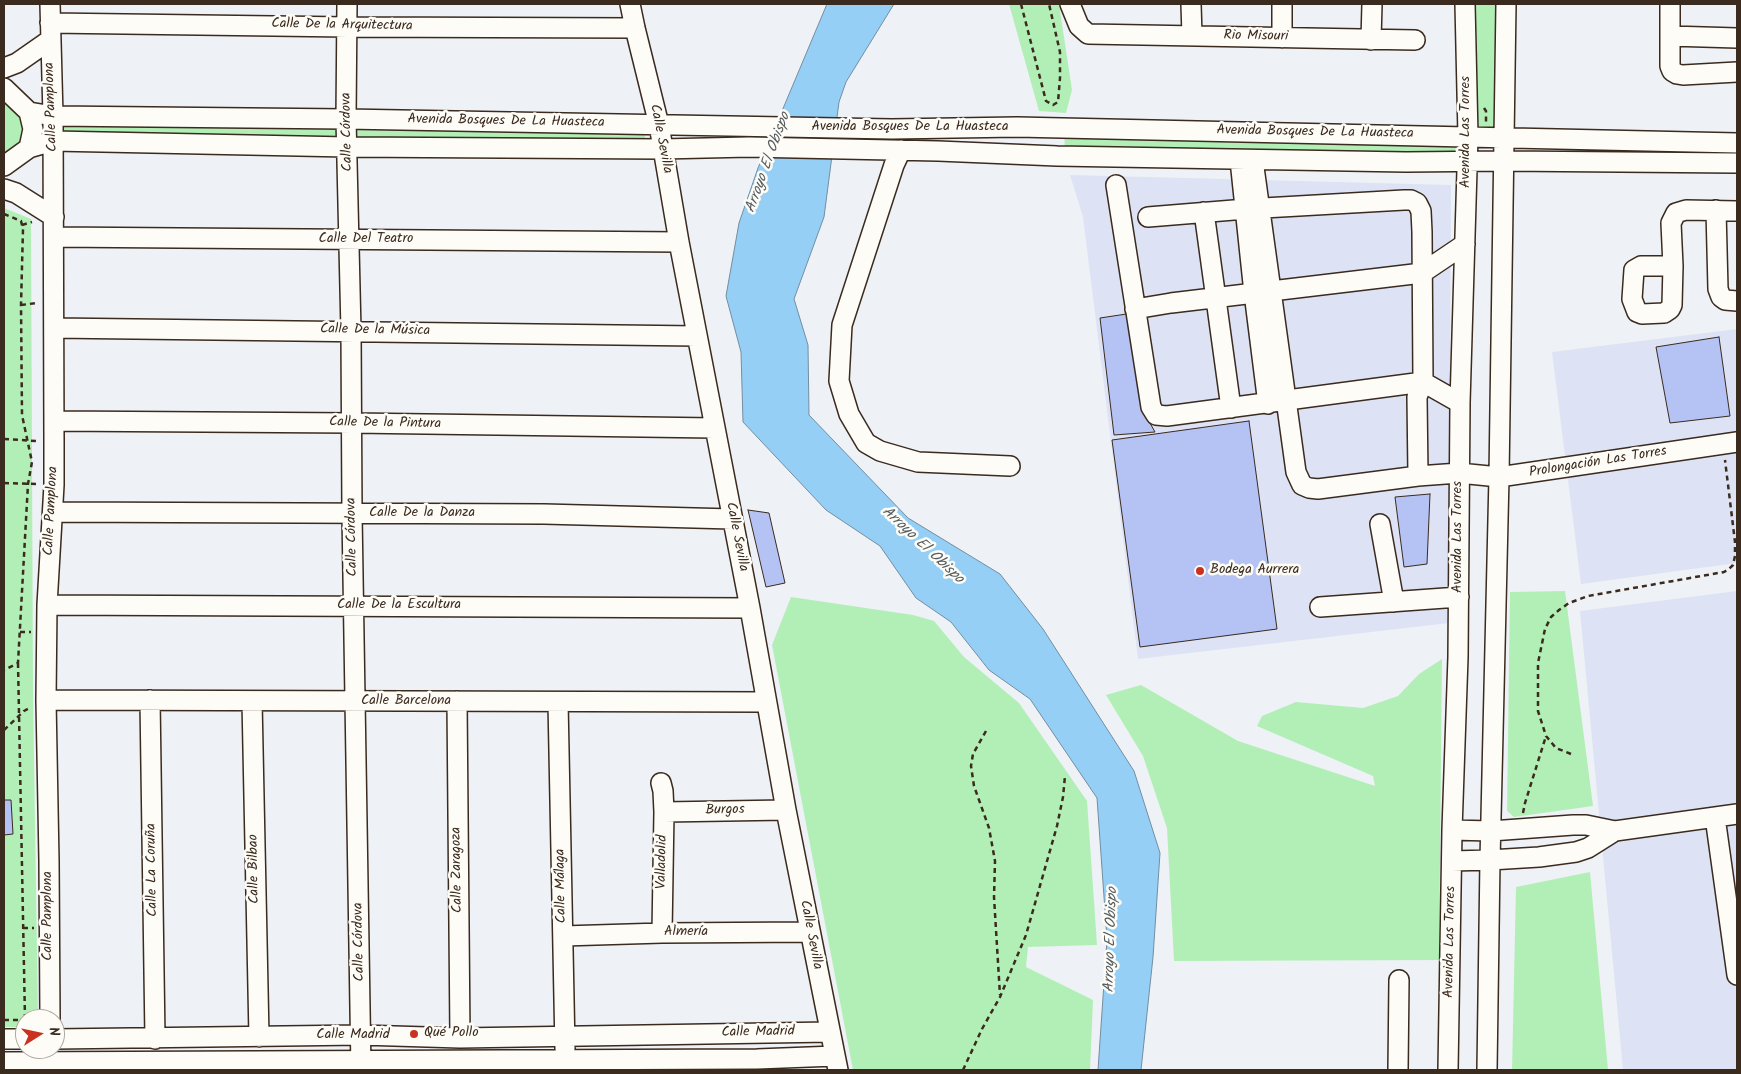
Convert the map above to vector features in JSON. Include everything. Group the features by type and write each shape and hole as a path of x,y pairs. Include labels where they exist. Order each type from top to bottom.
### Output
{"street":[{"name":"Calle Pamplona","path":"50,4 54,217 54,485 47,605 46,700 50,1009"},
{"name":"Calle Córdova","path":"347,4 346,119 353,423 352,514 361,1066"},
{"name":"Calle Sevilla","path":"630,4 659,125 679,242 750,608 786,810 836,1063"},
{"name":"Rio Misouri","path":"1070,4 1079,26 1088,34 1097,35 1415,40"},
{"path":"1191,4 1192,36"},
{"path":"1282,4 1282,38"},
{"path":"1371,40 1372,4"},
{"name":"Avenida Las Torres","path":"1465,4 1486,136 1504,161 1487,1070"},
{"name":"Avenida Las Torres","path":"1448,1070 1452,830 1458,657 1460,403 1468,162 1486,136 1506,4"},
{"path":"1670,4 1670,66 1672,71 1677,74 1737,72"},
{"name":"Calle De la Arquitectura","path":"50,31 348,27 635,28"},
{"path":"4,68 17,63 50,31"},
{"path":"1670,36 1737,38"},
{"path":"4,88 29,112 33,129 32,142 29,148"},
{"name":"Avenida Bosques De La Huasteca","path":"29,112 53,116 346,119 892,129 1017,127 1406,134 1737,143"},
{"path":"916,129 901,150 894,165 842,326 839,381 849,414 866,443 880,451 918,462 1010,466"},
{"path":"1228,131 1241,160 1253,208 1277,402"},
{"path":"1406,134 1406,162"},
{"name":"Avenida Bosques De La Huasteca","path":"4,166 29,148 53,142 348,147 662,149 749,147 1241,160 1737,163"},
{"path":"1116,185 1153,412 1160,416 1167,416 1423,382 1460,403"},
{"path":"4,189 16,193 54,217"},
{"path":"1148,217 1253,208 1411,200 1417,203 1421,211 1423,382 1417,397 1418,476"},
{"path":"1673,266 1671,223 1676,213 1686,210 1737,211"},
{"path":"1716,210 1718,289 1721,297 1726,300 1737,301"},
{"path":"1204,212 1231,408"},
{"name":"Calle Del Teatro","path":"54,236 679,242"},
{"path":"1135,309 1217,297 1422,273 1465,244"},
{"name":"Calle De la Música","path":"54,328 697,336"},
{"name":"Prolongación Las Torres","path":"1277,402 1296,472 1302,485 1318,489 1418,476 1459,473 1499,477 1730,443"},
{"name":"Calle De la Pintura","path":"54,421 716,428"},
{"name":"Calle De la Danza","path":"53,512 544,514 732,519"},
{"path":"1380,524 1394,602"},
{"path":"1320,608 1459,597"},
{"name":"Calle De la Escultura","path":"47,605 750,608"},
{"name":"Calle Barcelona","path":"46,700 766,702"},
{"name":"Calle La Coruña","path":"150,700 155,1039"},
{"name":"Calle Bilbao","path":"252,701 259,1037"},
{"name":"Calle Zaragoza","path":"457,702 460,1038"},
{"name":"Calle Málaga","path":"558,702 565,1065"},
{"name":"Valladolid","path":"662,787 664,812 662,933"},
{"name":"Burgos","path":"664,812 786,810"},
{"path":"1452,830 1491,831 1586,825 1614,831 1737,814"},
{"path":"1715,817 1730,875 1737,975"},
{"path":"1452,861 1539,857 1576,852 1588,848 1614,831"},
{"name":"Almería","path":"563,936 810,932"},
{"path":"1398,1070 1399,980"},
{"name":"Calle Madrid","path":"65,1040 361,1035 460,1038 830,1032"},
{"name":"Calle Madrid","path":"4,1062 51,1060 156,1066 461,1066 666,1065 757,1059 836,1063"}],"path":[{"path":"1021,4 1046,101 1053,105 1058,102 1060,52 1049,4"},
{"path":"1483,106 1486,111 1486,136"},
{"path":"4,214 21,221 23,229 21,286 22,415 32,462 28,484 18,663 25,1009"},
{"path":"4,439 54,442"},
{"path":"1571,754 1556,748 1546,736 1538,711 1538,663 1545,628 1555,613 1569,603 1588,596 1724,572 1732,565 1735,556 1735,542 1730,443"},
{"path":"4,483 54,485"},
{"path":"4,670 18,663"},
{"path":"4,730 24,710 46,700"},
{"path":"986,731 973,754 971,766 974,786 988,828 995,861 994,897 1000,997"},
{"path":"1521,828 1525,803 1546,736"},
{"path":"963,1070 982,1029 1000,997 1026,935 1057,826 1065,776"}],"shaded area":[{"path":"1070,175 1451,185 1449,623 1138,659 1083,217"},
{"path":"1737,329 1737,563 1581,584 1552,352"},
{"path":"1737,591 1737,1070 1623,1070 1580,611"}],"green space":[{"path":"1009,4 1059,4 1072,90 1066,113 1039,111"},
{"path":"1468,4 1501,4 1499,127 1467,127 1466,163 1065,158 1064,119 1466,126"},
{"path":"4,88 25,107 32,139 4,159"},
{"path":"55,108 643,117 647,158 56,141"},
{"path":"4,208 31,219 33,692 38,1009 15,1009 15,1027 4,1027"},
{"path":"1565,591 1593,806 1514,817 1507,811 1510,592"},
{"path":"791,597 913,615 934,621 964,657 1019,703 1087,801 1097,945 1028,947 1026,967 1093,1000 1090,1070 853,1070 772,645"},
{"path":"1442,659 1439,960 1174,961 1167,828 1143,756 1106,695 1141,685 1238,741 1375,786 1373,776 1257,726 1262,716 1296,702 1363,708 1398,696 1419,674"},
{"path":"1590,872 1608,1070 1512,1070 1516,887"}],"water":[{"name":"Arroyo El Obispo","path":"827,4 894,4 846,82 839,102 824,217 794,299 808,345 809,415 908,518 1000,574 1043,629 1134,771 1160,853 1153,957 1141,1070 1098,1070 1107,939 1097,798 1030,699 989,670 951,622 916,598 880,546 826,510 743,422 741,352 726,296 739,223 758,168"}],"building":[{"path":"1133,313 1146,416 1155,432 1114,435 1100,318"},
{"path":"1719,337 1730,416 1670,423 1656,347"},
{"name":"Bodega Aurrera","path":"1249,421 1277,629 1140,647 1112,440"},
{"path":"1430,494 1427,564 1404,567 1395,497"},
{"path":"748,510 769,513 785,583 766,587"},
{"path":"4,800 11,800 13,834 4,835"}],"place":[{"name":"Bodega Aurrera","path":"1200,571"},
{"name":"Qué Pollo","path":"414,1034"}]}
